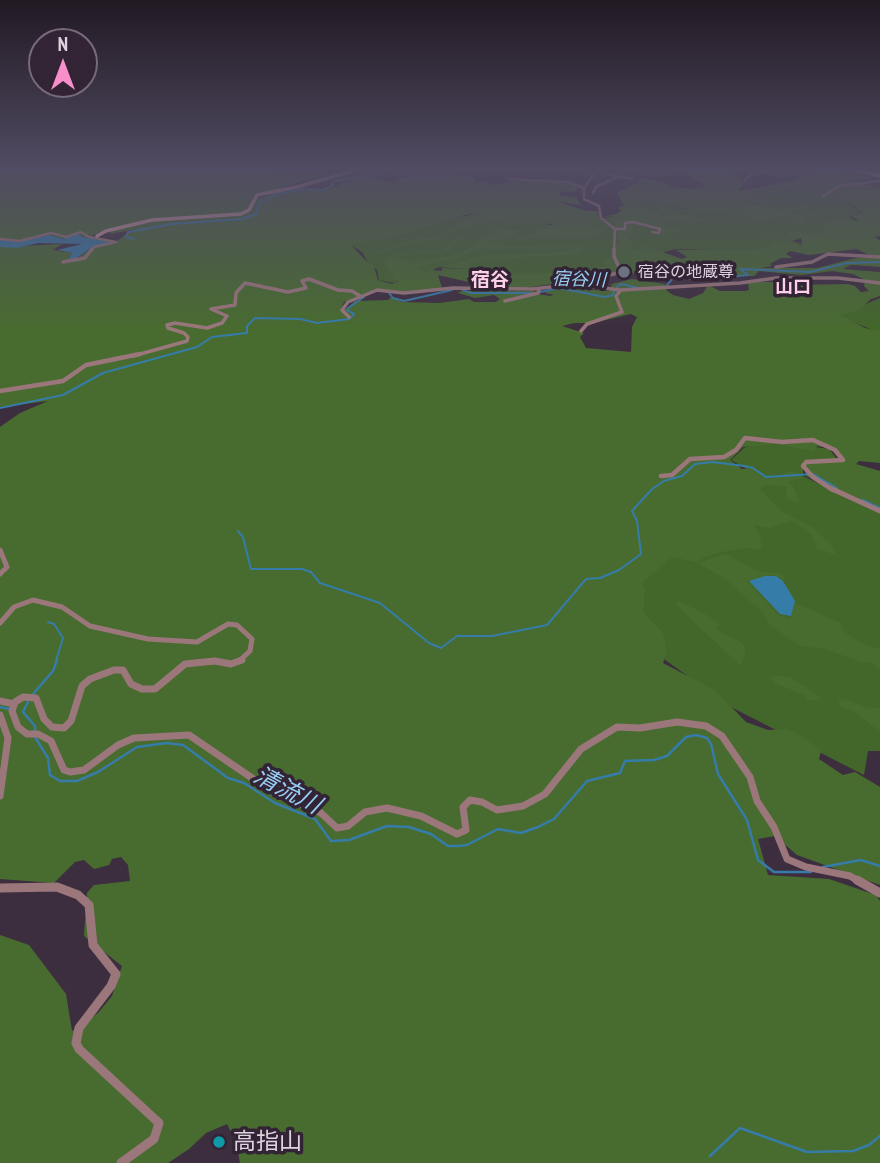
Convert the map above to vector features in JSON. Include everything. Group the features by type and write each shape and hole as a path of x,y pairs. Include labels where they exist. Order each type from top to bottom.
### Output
{"main road":[{"path":"97,236 106,231 138,223"}],"street":[{"path":"349,317 342,307 359,296 377,290 404,293 453,288 540,288 577,284 622,270 614,256 615,230 608,223"},
{"path":"615,230 624,229 625,223"},
{"path":"636,223 660,229 659,233 652,232"},
{"path":"0,239 20,240 51,233 68,237 81,232 116,242 94,247 85,258 63,262"},
{"path":"776,267 812,262 828,254 880,257"},
{"path":"577,284 594,289 621,290 740,283 776,278 838,278 880,284"},
{"path":"0,391 63,382 86,365 121,359 187,341 188,337 184,333 167,326 175,323 207,328 222,323 228,316 211,309 235,305 236,293 245,283 288,292 306,288 302,282 309,279 338,290 352,291 359,296"},
{"path":"505,301 535,294 540,288"},
{"path":"581,331 589,322 622,312 616,296 621,290"},
{"path":"661,476 672,475 690,459 724,457 736,450 744,438 782,442 817,441 835,450 843,460 806,463 803,466 809,473 843,496 867,503 880,511"},
{"path":"0,550 7,567 0,575"},
{"path":"0,623 14,607 33,600 62,607 90,626 148,639 197,642 225,625 233,624 253,642 250,651 241,660 231,664 215,661 185,664 155,689 142,690 131,684 124,670 114,670 90,679 82,686 71,721 64,727 52,727 40,712 39,700 32,696 23,697 14,705 12,711 18,727 27,734 38,734 51,741 64,770 70,772 84,770 118,745 134,738 189,735 271,791 321,813 337,828 348,826 365,812 387,808 421,816 457,835 467,827 463,807 465,803 474,800 492,809 505,811 534,802 545,794 577,753 617,727 640,728 669,721 706,726 722,736 750,777 757,801 774,827 787,859 850,876 880,893"},
{"path":"0,701 14,705"},
{"path":"0,715 8,738 0,796"},
{"path":"0,888 57,887 78,895 89,905 93,945 116,974 111,986 79,1028 76,1042 79,1049 159,1123 154,1139 121,1163"}],"green space":[{"path":"0,223 438,223 393,237 352,245 369,264 373,264 378,280 392,284 399,281 394,279 393,273 388,271 384,262 391,255 442,250 456,239 460,237 469,236 461,237 450,251 401,255 396,259 416,263 462,253 496,232 488,227 520,231 508,238 490,242 509,246 585,247 579,254 485,260 469,263 472,267 468,268 441,267 428,270 488,255 557,253 572,249 476,249 458,257 417,267 411,266 427,273 429,270 442,271 442,268 493,270 508,274 571,272 606,266 603,260 614,256 611,252 619,242 617,233 625,230 615,228 615,223 632,223 634,235 626,237 636,243 629,245 635,249 646,250 638,243 682,259 687,257 676,250 748,250 767,247 777,240 802,246 801,237 753,238 790,235 790,230 813,234 823,232 826,223 880,223 880,236 874,237 880,240 880,267 851,265 843,269 880,272 880,296 871,299 859,310 841,315 865,328 880,331 880,463 859,461 856,464 880,471 880,512 806,476 804,462 839,459 830,448 817,446 814,451 776,444 743,447 730,460 742,469 753,469 768,479 783,475 787,471 799,473 802,478 787,482 793,486 799,502 786,497 787,486 765,485 760,489 782,512 811,526 831,545 836,555 817,549 813,536 795,522 790,521 770,528 754,525 760,534 760,550 733,550 712,554 696,562 672,557 641,584 645,590 643,612 663,633 667,651 663,663 716,691 746,722 768,730 787,729 797,733 821,751 819,759 843,775 855,772 880,787 880,885 797,855 775,836 758,839 768,875 829,879 876,895 880,901 880,1163 240,1163 236,1142 227,1124 206,1133 168,1163 0,1163 0,935 29,945 66,994 72,1031 98,1013 112,996 122,966 84,936 87,893 94,885 130,881 128,865 121,857 112,859 109,865 94,869 84,860 75,862 54,883 0,879 0,427 20,413 48,401 0,407 0,247 62,244 53,250 72,253 68,260 75,260 91,248 114,243 132,230 109,234 111,232 100,232 86,238 77,234 63,239 50,235 19,241 0,240","holes":["857,249 873,257 856,258 817,268 761,268 772,266 770,264 781,258 793,258 786,254 790,251 809,255","759,271 802,275 832,271 853,274 865,280 864,286 869,291 861,292 848,284 791,285 786,282 757,282 748,283 749,290 745,291 720,291 708,285 703,293 689,299 673,295 667,291 665,284 632,279 612,284 609,291 571,288 547,291 545,293 554,295 550,296 534,291 461,291 458,293 475,298 494,295 500,299 496,302 474,302 469,299 439,303 402,302 391,297 388,300 355,301 346,309 341,309 344,302 375,290 406,292 442,288 438,275 486,286 525,288 627,273 703,280 754,276","631,314 637,317 632,327 631,352 586,348 580,337 584,333 562,326 593,323"]},
{"path":"430,223 541,223 569,228 594,228 595,223 838,223 829,230 792,241 803,244 796,247 768,247 745,251 675,249 603,269 573,273 511,275 438,267 427,274 418,271 394,283 379,280 377,270 368,264 363,253 346,241"},
{"path":"462,223 474,223 473,226 450,231 432,240 367,255 397,244 434,236"},
{"path":"529,223 599,223 594,227 607,228 591,237 513,238 554,224"},
{"path":"634,223 665,223 662,225 684,232 663,234 663,237 660,235 660,228"},
{"path":"880,298 880,333 836,315 854,309"},
{"path":"783,442 829,449 838,460 803,461 803,476 880,513 880,751 868,751 864,775 729,706 657,654 636,610 631,577 666,554 779,516 754,487 748,470 731,460 744,448 758,443"},
{"path":"727,554 756,571 782,574 785,580 774,575 747,581 778,615 791,619 789,609 793,602 841,623 844,632 866,645 880,649 880,670 870,662 861,662 825,649 800,646 770,625 763,613 723,577 699,564"},
{"path":"677,601 704,613 719,624 716,628 721,632 742,643 746,651 741,666 677,606"},
{"path":"790,677 822,698 811,701 806,699 807,696 775,683 771,678"},
{"path":"838,698 868,709 880,708 880,732 853,711 840,706"}],"water":[{"path":"78,234 112,242 91,248 75,259 68,260 72,253 57,250 82,244 38,243 17,248 0,247 0,240 19,241 50,235 63,239"},
{"path":"776,576 783,581 795,601 791,616 780,614 749,581"}],"waterway":[{"path":"134,239 126,237 128,232 182,223"},
{"name":"宿谷川","path":"667,285 675,276 700,280 748,275 740,269 810,272 847,263 880,262"},
{"name":"宿谷川","path":"617,287 621,284 638,288"},
{"name":"宿谷川","path":"540,292 559,288 605,297 613,295 614,291"},
{"name":"宿谷川","path":"461,289 470,293 531,293"},
{"name":"宿谷川","path":"389,293 393,298 404,301 452,290"},
{"name":"宿谷川","path":"0,408 63,395 103,373 197,347 212,337 247,333 247,326 255,318 300,319 317,323 349,319 354,314 347,310 348,308 364,297"},
{"path":"238,531 243,537 251,569 302,569 311,572 320,583 380,603 429,643 441,648 457,636 492,636 547,625 586,579 600,578 619,570 641,554 637,521 632,511 652,489 664,481 682,476 695,464 713,462 744,466 753,468 766,477 813,474 837,488"},
{"path":"863,500 880,508"},
{"path":"48,622 54,624 63,638 56,661"},
{"path":"33,694 53,671 57,660"},
{"name":"清流川","path":"28,702 23,712 35,726 35,731"},
{"path":"0,707 9,709"},
{"name":"清流川","path":"35,737 48,758 50,775 60,781 77,781 98,772 137,747 166,743 183,745 228,778 244,783 275,803 315,819 331,841 349,840 387,826 409,827 431,834 448,846 458,846 467,845 498,829 521,833 538,827 554,819 587,781 620,773 625,761 654,760 667,756 686,737 696,735 707,738 711,744 718,774 747,820 758,860 774,872 811,872"},
{"name":"清流川","path":"823,867 861,860 880,866"},
{"path":"710,1156 740,1128 807,1152 853,1151 869,1145 880,1136"}],"place":[{"name":"宿谷の地蔵尊","path":"624,272"},
{"name":"高指山","path":"219,1142"}],"district":[{"name":"宿谷","path":"490,281"},
{"name":"山口","path":"793,288"}]}
